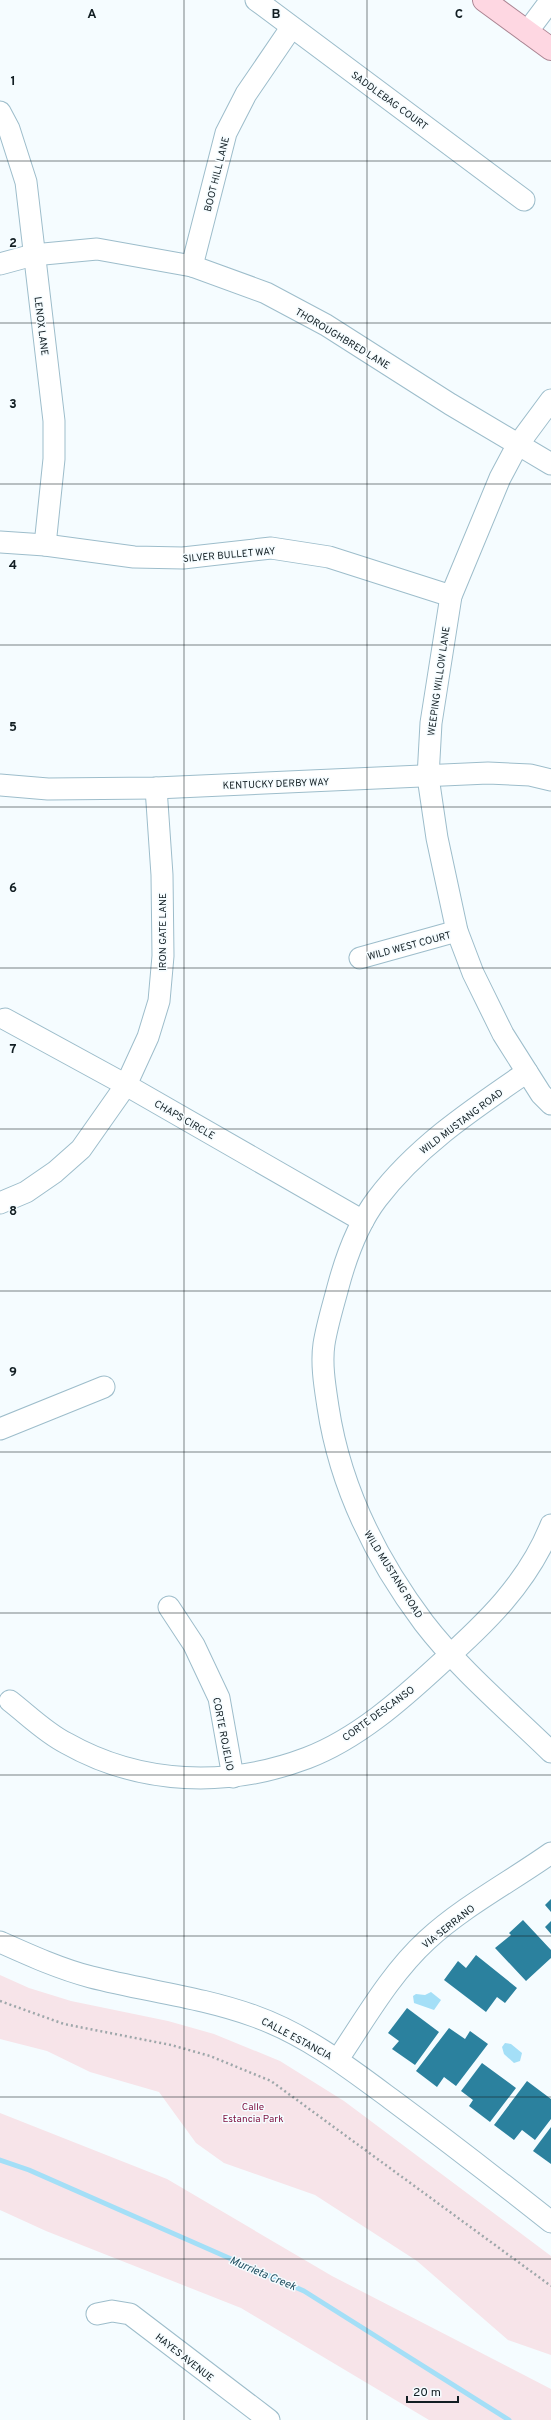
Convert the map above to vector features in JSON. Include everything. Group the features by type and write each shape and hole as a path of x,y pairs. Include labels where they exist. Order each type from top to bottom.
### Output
{"main road":[{"path":"484,0 551,49"}],"street":[{"name":"SADDLEBAG COURT","path":"256,0 291,28 524,200"},
{"path":"527,32 551,0"},
{"name":"BOOT HILL LANE","path":"192,266 226,133 246,94 291,28"},
{"name":"LENOX LANE","path":"0,112 9,129 26,182 33,255 54,421 54,459 45,545"},
{"name":"THOROUGHBRED LANE","path":"0,264 33,255 97,249 192,266 266,293 326,325 517,446 551,464"},
{"name":"WEEPING WILLOW LANE","path":"551,400 517,446 500,478 451,596 432,716 428,777 437,838 457,931 476,980 503,1034 527,1072 551,1104"},
{"name":"SILVER BULLET WAY","path":"0,542 45,545 134,557 176,558 271,548 329,557 451,596"},
{"name":"KENTUCKY DERBY WAY","path":"0,785 48,788 156,788 428,777 488,773 530,775 551,780"},
{"name":"IRON GATE LANE","path":"0,1203 26,1192 55,1172 81,1149 126,1085 148,1037 159,1001 163,941 162,875 156,788"},
{"name":"WILD WEST COURT","path":"360,958 457,931"},
{"name":"CHAPS CIRCLE","path":"5,1019 126,1085 363,1221"},
{"name":"WILD MUSTANG ROAD","path":"527,1072 421,1150 381,1195 363,1221 343,1268 324,1346 326,1390 336,1448 351,1498 384,1561 424,1622 451,1655 551,1752"},
{"path":"0,1429 104,1387"},
{"name":"CORTE DESCANSO","path":"10,1701 65,1743 119,1766 165,1777 196,1779 233,1776 308,1758 353,1733 408,1693 451,1655 512,1594 538,1553 551,1525"},
{"name":"CORTE ROJELIO","path":"169,1607 194,1645 219,1698 233,1776"},
{"name":"VIA SERRANO","path":"338,2059 387,1987 427,1940 496,1888 551,1852"},
{"name":"CALLE ESTANCIA","path":"0,1942 28,1955 91,1977 200,1998 255,2016 296,2035 338,2059 469,2157 551,2222"},
{"name":"HAYES AVENUE","path":"97,2314 112,2311 130,2314 269,2420"}],"path":[{"path":"0,2001 64,2024 172,2045 210,2056 271,2081 551,2286"}],"green space":[{"name":"Calle Estancia Park","path":"0,1975 29,1988 71,2001 168,2021 214,2034 280,2061 344,2101 551,2256 551,2355 508,2340 417,2261 315,2195 224,2163 196,2143 159,2092 90,2072 47,2051 0,2039"},
{"path":"0,2113 167,2179 332,2276 551,2389 551,2420 429,2420 241,2308 46,2231 0,2210"}],"water":[{"path":"431,1992 441,2000 434,2010 414,2003 413,1996 416,1994 425,1995"},
{"path":"505,2043 511,2044 522,2053 520,2061 514,2063 504,2054 502,2047"}],"building":[{"path":"551,1899 551,1912 545,1905"},
{"path":"523,1920 551,1950 551,1958 526,1981 495,1948 511,1935 509,1933"},
{"path":"551,1921 551,1934 545,1927"},
{"path":"476,1955 517,1988 505,2003 497,1997 486,2012 444,1980 458,1961 466,1968"},
{"path":"407,2008 439,2032 415,2065 392,2049 399,2041 388,2033"},
{"path":"449,2028 465,2039 470,2031 488,2044 456,2086 444,2077 437,2087 416,2071"},
{"path":"482,2063 516,2088 490,2122 469,2106 473,2100 461,2091"},
{"path":"527,2081 551,2099 551,2119 535,2140 522,2130 514,2140 494,2125"},
{"path":"551,2127 551,2164 533,2151"}],"waterway":[{"name":"Murrieta Creek","path":"0,2160 29,2170 304,2291 509,2420"}]}
